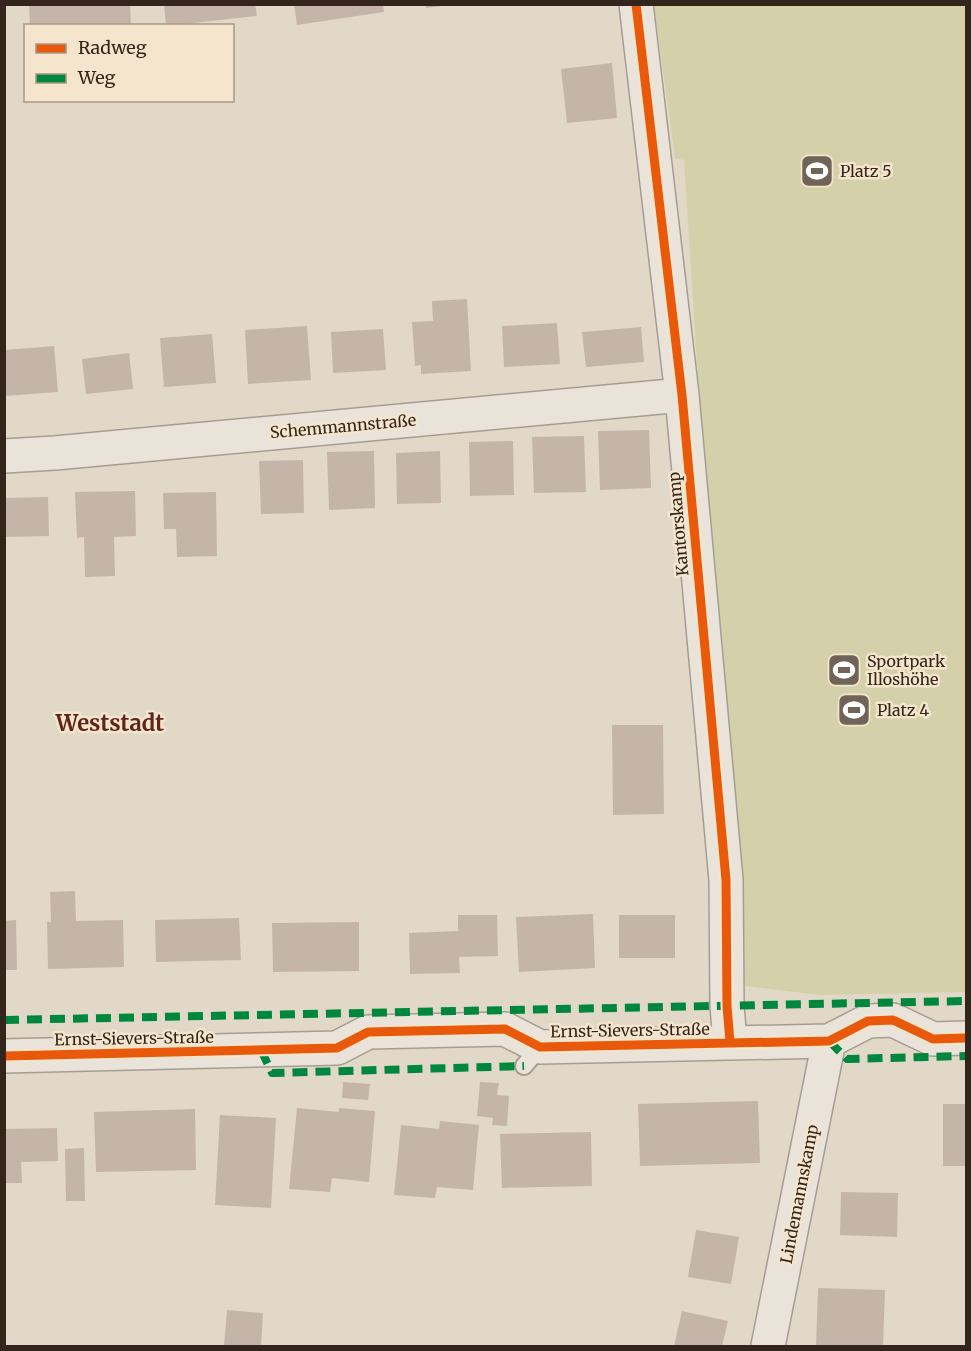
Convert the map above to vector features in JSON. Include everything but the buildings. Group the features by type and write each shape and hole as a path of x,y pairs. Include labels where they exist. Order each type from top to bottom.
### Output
{"street":[{"name":"Kantorskamp","path":"636,4 690,395 726,880 727,1006 730,1042"},
{"name":"Schemmannstraße","path":"4,456 690,395"},
{"name":"Ernst-Sievers-Straße","path":"4,1056 337,1048 368,1032 505,1029 532,1057 730,1042 829,1041 868,1021 893,1020 933,1039 966,1038"},
{"name":"Lindemannskamp","path":"768,1347 829,1041"}],"shaded area":[{"name":"Sportpark Illoshöhe","path":"654,5 966,5 966,992 820,995 745,986 699,394 684,160 675,158"}],"marked path":[{"path":"4,1020 966,1001"},
{"path":"829,1041 847,1059 966,1056"},
{"path":"261,1050 272,1073 524,1066"}],"cycle path":[{"path":"636,4 682,395 726,880 727,1006 730,1042"},
{"path":"4,1056 337,1048 368,1032 505,1029 540,1047 829,1041 868,1021 893,1020 933,1039 966,1038"}],"place":[{"name":"Platz 5","path":"817,171"},
{"name":"Sportpark Illoshöhe","path":"844,670"},
{"name":"Platz 4","path":"854,710"}],"district":[{"name":"Weststadt","path":"110,723"}]}
